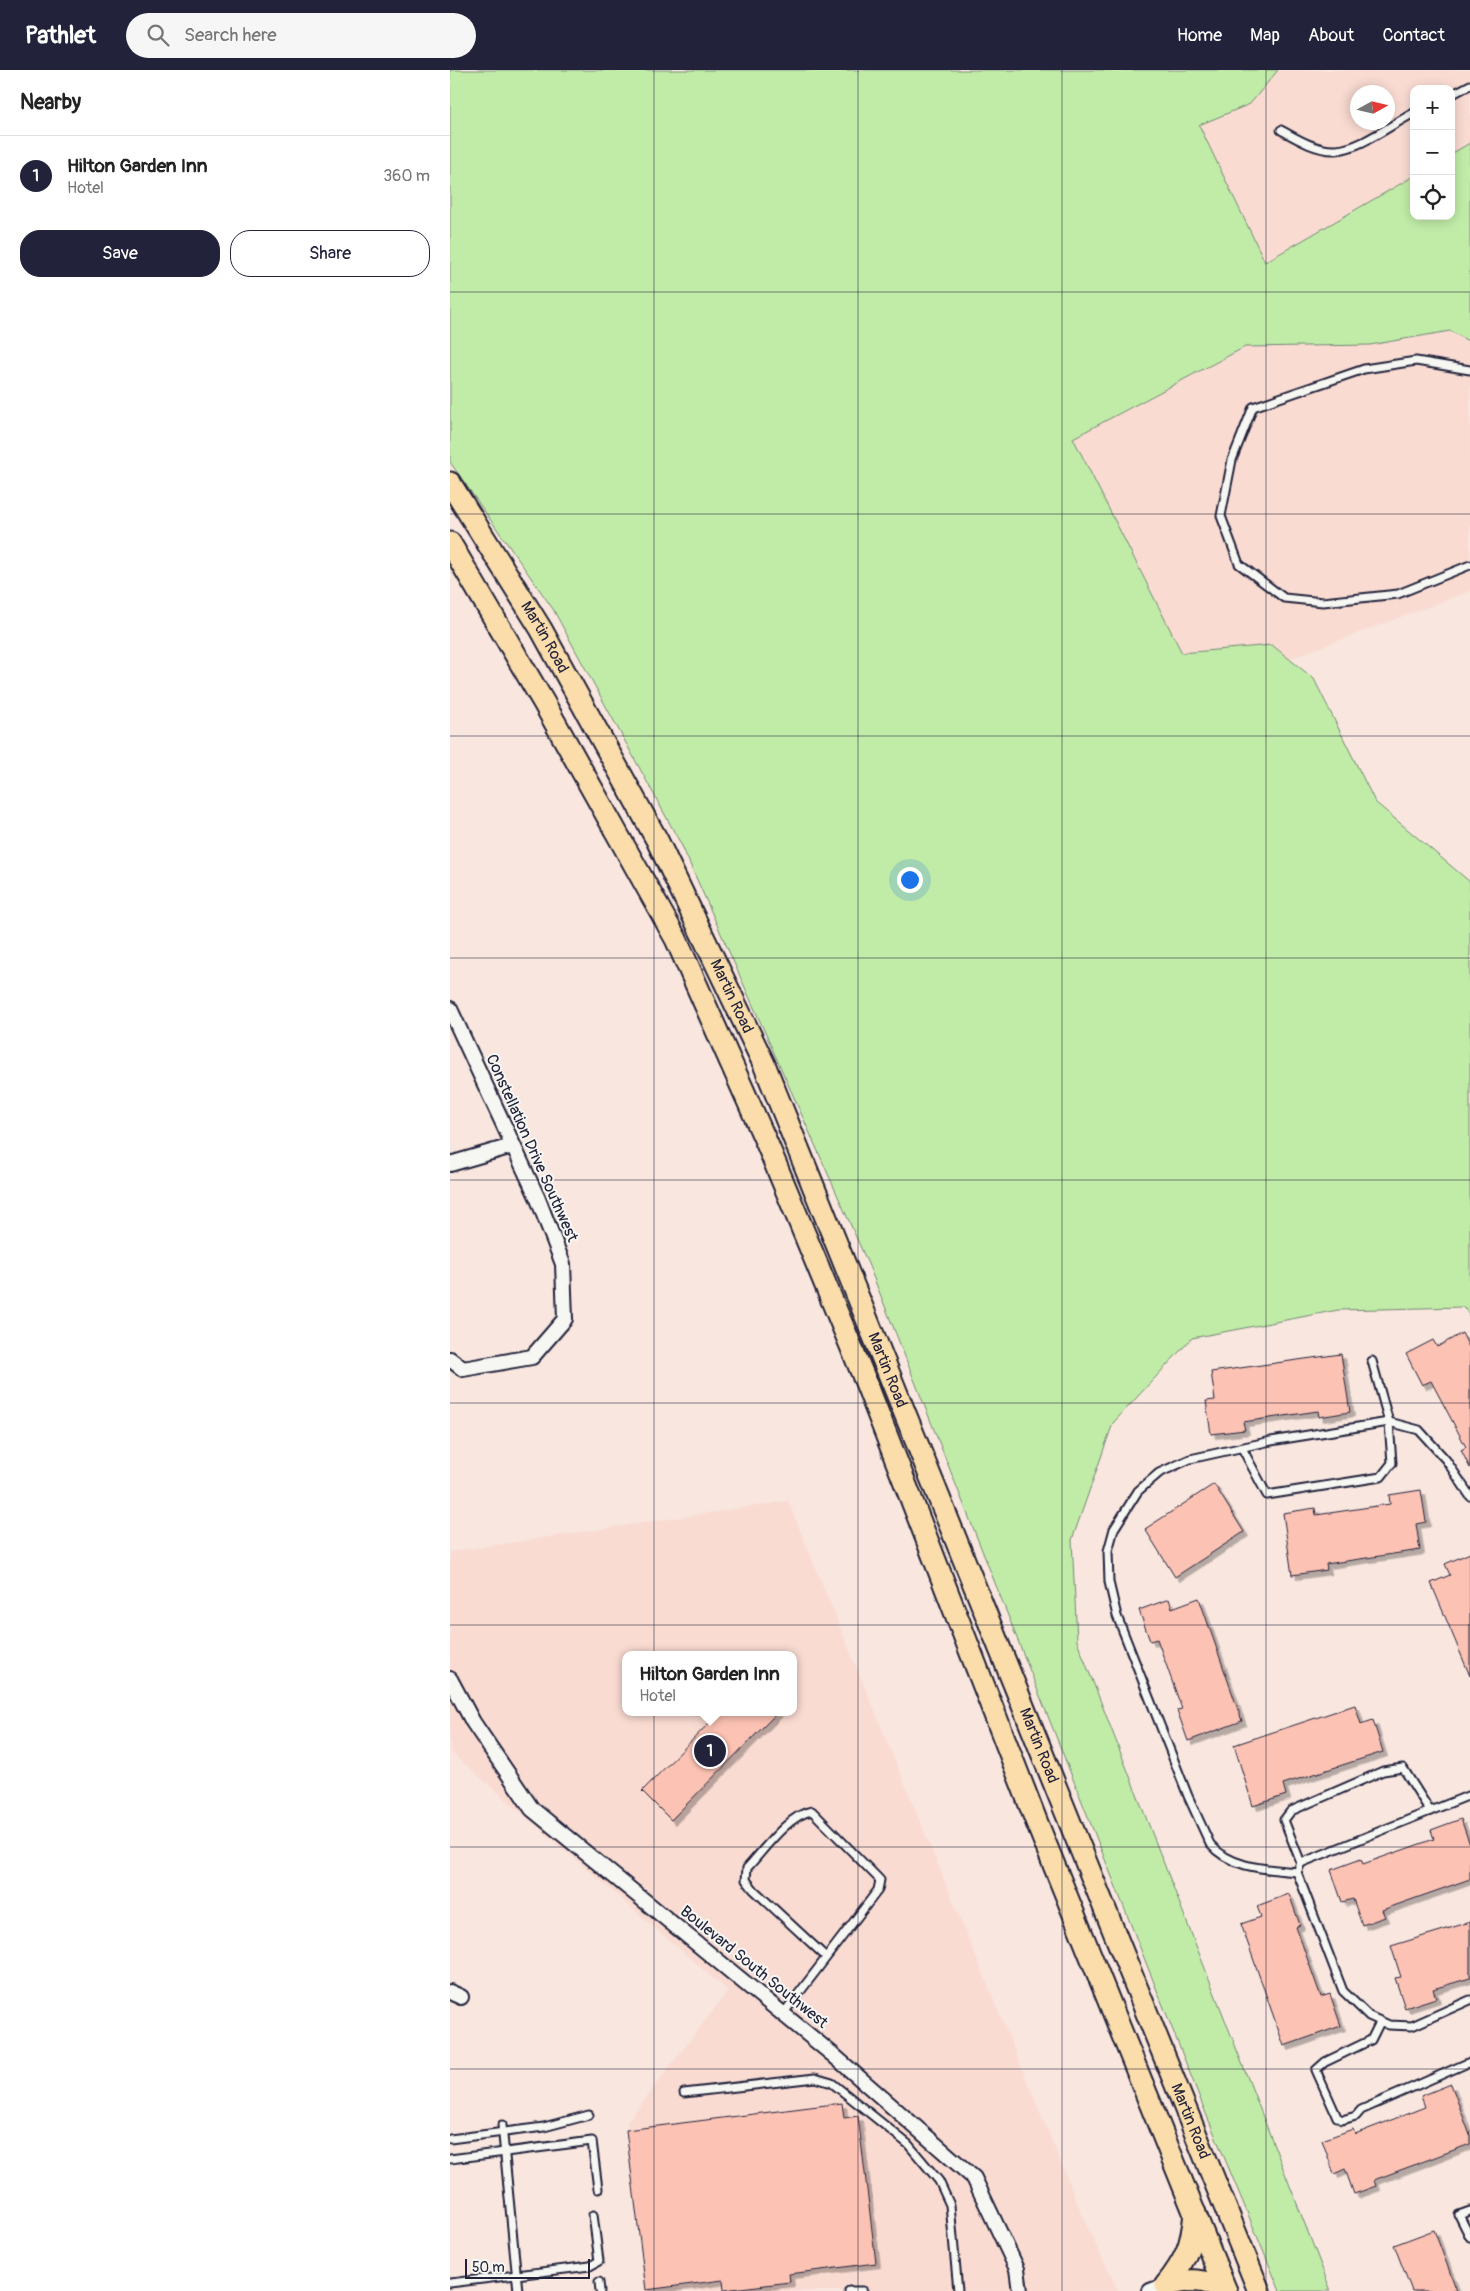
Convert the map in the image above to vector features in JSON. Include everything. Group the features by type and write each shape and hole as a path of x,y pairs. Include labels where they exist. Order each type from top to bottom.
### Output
{"main road":[{"name":"Martin Road","path":"450,482 541,629 656,840 764,1064 1259,2291"},
{"name":"Martin Road","path":"450,543 544,703 676,939 768,1146 865,1380 1037,1823 1226,2291"},
{"path":"1158,2288 1189,2250 1195,2212"},
{"path":"1158,2288 1188,2280 1212,2282 1226,2291"}],"street":[{"name":"Constellation Drive Southwest","path":"450,1009 538,1199 563,1264 565,1319 532,1357 463,1369 450,1359"},
{"path":"450,1164 512,1146"},
{"name":"Boulevard South Southwest","path":"450,1678 473,1722 532,1809 783,2014 974,2178 1017,2269 1020,2291"}],"lane":[{"path":"1455,93 1470,85"},
{"path":"1281,130 1304,143 1336,150 1368,140 1410,116"},
{"path":"1470,370 1416,362 1364,369 1253,407 1232,460 1221,516 1239,564 1284,598 1323,602 1398,594 1470,565"},
{"path":"1242,1448 1267,1495 1381,1477 1392,1463 1389,1422 1372,1362"},
{"path":"1298,1872 1261,1869 1234,1861 1215,1850 1210,1844 1185,1787 1117,1616 1109,1582 1108,1551 1114,1529 1138,1491 1159,1473 1178,1464 1207,1454 1389,1422 1420,1430 1446,1460 1470,1496"},
{"path":"1430,1811 1402,1768 1383,1771 1292,1811 1284,1820 1301,1863 1298,1872 1343,1991 1369,2016 1380,2022 1401,2027 1419,2024 1470,2000"},
{"path":"1301,1863 1470,1795"},
{"path":"783,2014 825,1956 878,1890 880,1880 812,1811 802,1812 791,1821 747,1868 746,1880 754,1890 825,1956"},
{"path":"1380,2022 1371,2040 1325,2062 1316,2070 1337,2117 1342,2120 1356,2116 1361,2110 1470,2062"},
{"path":"684,2093 815,2078 832,2083 908,2144 939,2181 950,2205 958,2291"},
{"path":"450,2139 544,2127 589,2115"},
{"path":"502,2125 518,2291"},
{"path":"450,2159 592,2142 598,2189"},
{"path":"1470,2211 1459,2215 1470,2237"},
{"path":"450,2283 590,2266 599,2261 593,2215"},
{"path":"598,2282 600,2291"},
{"path":"849,2291 863,2291"}],"shaded area":[{"path":"1278,70 1470,70 1470,143 1455,152 1455,85 1410,85 1410,178 1265,262 1199,124 1250,104"},
{"path":"1450,331 1470,342 1470,591 1289,659 1272,646 1182,653 1073,438 1245,347 1370,345"},
{"path":"788,1501 1088,2229 1118,2291 644,2291 627,2122 728,1991 450,1751 450,1552"}],"green space":[{"path":"450,70 1278,70 1250,104 1199,125 1265,262 1410,178 1410,220 1455,220 1455,152 1470,143 1470,342 1450,331 1370,345 1245,347 1073,438 1182,653 1272,645 1314,679 1375,802 1470,882 1470,1317 1464,1307 1338,1310 1192,1338 1113,1423 1072,1540 1077,1641 1331,2291 1280,2291 1207,2116 869,1266 682,846 553,609 450,462"}],"building":[{"path":"1462,1333 1470,1349 1470,1468 1461,1450 1466,1447 1431,1381 1422,1385 1406,1354 1433,1340 1437,1347"},
{"path":"1341,1354 1350,1412 1319,1417 1318,1411 1243,1422 1245,1430 1211,1434 1206,1401 1215,1400 1211,1372"},
{"path":"1214,1484 1244,1532 1175,1577 1145,1529"},
{"path":"1421,1490 1426,1522 1416,1524 1420,1550 1326,1564 1327,1570 1292,1575 1283,1513 1315,1508 1316,1515 1390,1504 1389,1495"},
{"path":"1470,1553 1470,1676 1431,1583 1450,1575 1445,1564"},
{"path":"1199,1598 1242,1721 1188,1741 1177,1710 1182,1709 1157,1639 1150,1641 1139,1610 1169,1599 1172,1608"},
{"path":"1355,1705 1361,1724 1373,1720 1383,1752 1283,1784 1286,1795 1253,1806 1234,1745"},
{"path":"716,1716 774,1716 671,1820 642,1791"},
{"path":"1461,1819 1470,1845 1470,1879 1382,1910 1385,1917 1362,1925 1353,1899 1342,1902 1331,1870 1361,1859 1363,1864 1434,1839 1431,1830"},
{"path":"1289,1894 1300,1925 1296,1927 1321,1997 1330,1994 1341,2026 1284,2046 1241,1924 1261,1917 1257,1906"},
{"path":"1470,1922 1470,1978 1433,1989 1436,1998 1405,2008 1395,1978 1401,1977 1391,1946"},
{"path":"1451,2084 1470,2135 1470,2144 1374,2180 1376,2186 1354,2194 1345,2169 1334,2174 1322,2140 1353,2129 1355,2134 1425,2107 1421,2096"},
{"path":"842,2103 844,2118 858,2116 876,2263 789,2274 790,2282 724,2290 723,2280 646,2290 626,2130"},
{"path":"1434,2230 1457,2291 1412,2291 1394,2245"}],"place":[{"name":"Hilton Garden Inn","path":"710,1751"}]}
